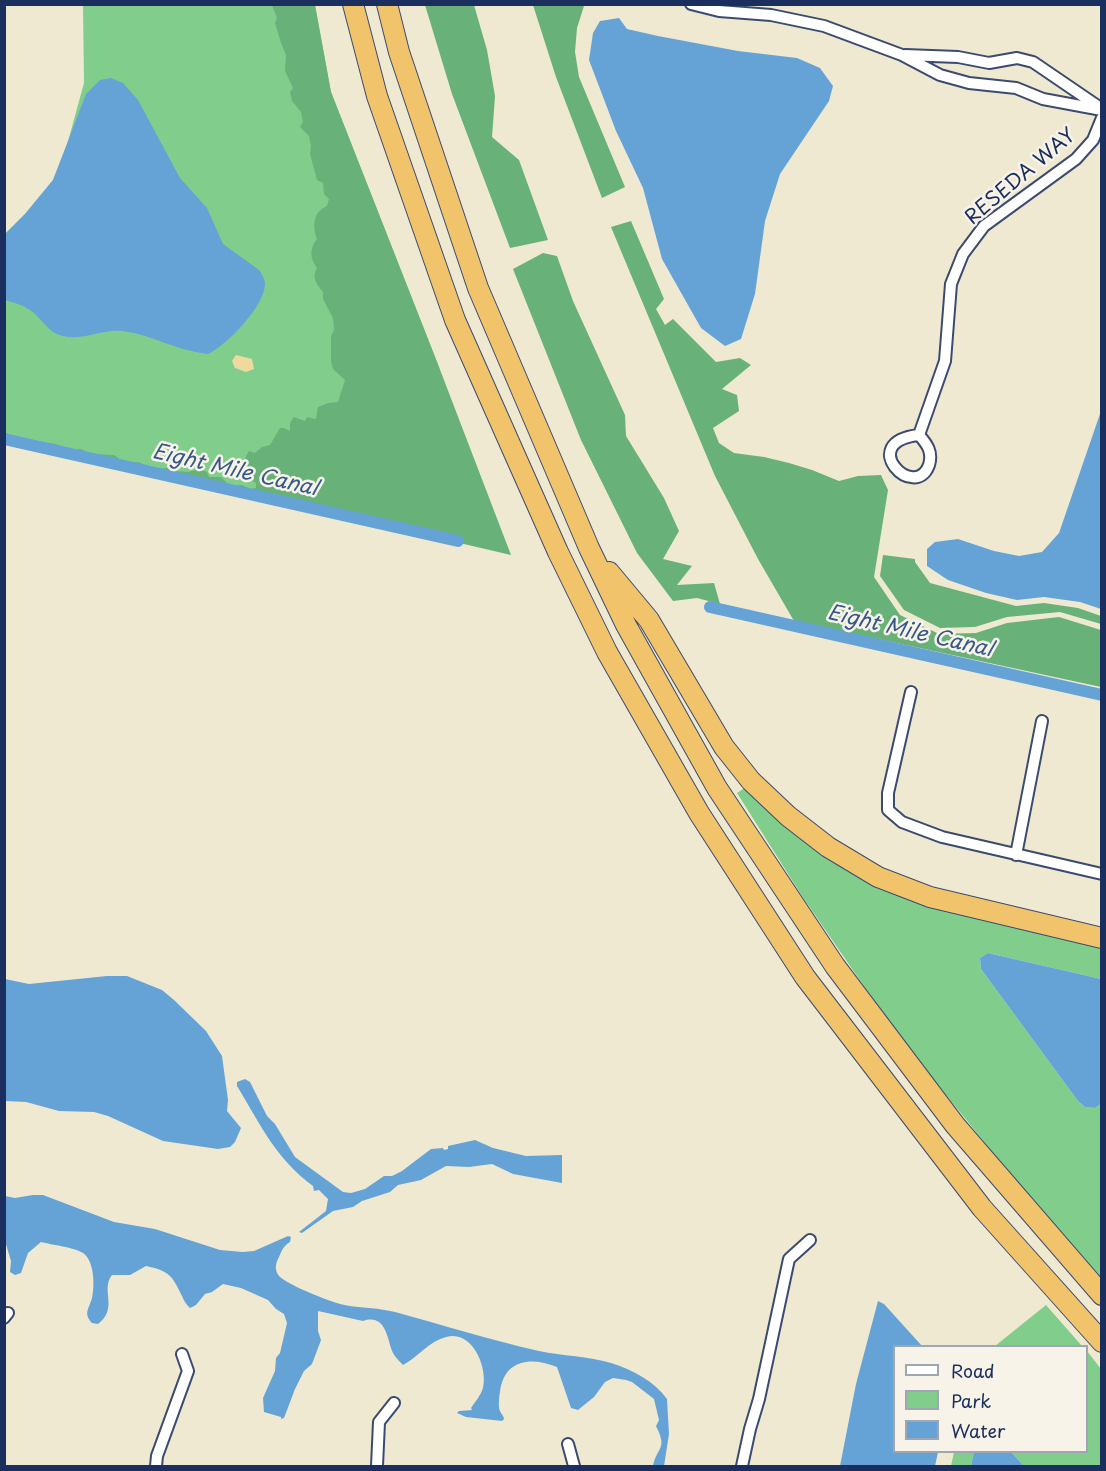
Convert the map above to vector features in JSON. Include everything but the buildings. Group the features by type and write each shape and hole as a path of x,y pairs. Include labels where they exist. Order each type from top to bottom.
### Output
{"highway":[{"path":"353,4 377,96 455,320 558,552 613,662 699,813 805,977 982,1208 1101,1342"},
{"path":"387,4 399,52 478,288 589,548 626,625 717,788 835,966 955,1125 1101,1295"},
{"path":"589,548 649,620 724,747 752,782 788,816 828,847 878,877 930,897 1101,938"}],"street":[{"path":"691,4 719,11 771,15 824,26 902,55 940,75 969,83 1016,88 1043,99 1101,110"},
{"path":"902,55 958,57 989,63 1017,58 1033,62 1101,110"},
{"name":"RESEDA WAY","path":"919,435 945,361 951,284 963,254 984,226 1077,159 1093,140 1101,118"},
{"path":"911,692 888,793 888,810 902,822 942,837 1101,874"},
{"path":"1016,855 1042,721"},
{"path":"742,1467 789,1258 810,1240"},
{"path":"156,1467 157,1456 188,1371 183,1354"},
{"path":"377,1467 379,1422 394,1404"},
{"path":"568,1444 574,1467"}],"green space":[{"path":"582,4 584,6 577,28 575,52 579,77 625,187 602,198 556,77 533,5"},
{"path":"83,5 315,5 331,92 439,367 458,541 5,437 5,234 53,180 67,145 84,83"},
{"path":"272,5 315,5 331,92 511,555 5,437 5,432 18,440 56,444 68,450 81,449 91,454 114,455 125,463 138,462 156,469 168,468 188,472 200,469 207,472 209,477 221,477 230,486 242,485 250,489 256,488 256,483 247,478 245,473 249,471 245,458 249,451 255,453 262,447 270,445 280,428 290,431 290,423 294,417 305,421 307,417 316,419 318,407 338,402 345,380 333,369 331,336 334,330 333,318 316,281 317,268 311,254 317,239 314,229 316,216 327,206 329,199 324,194 323,183 317,180 310,154 309,136 300,127 303,122 301,112 292,101 290,92 293,88 285,71 286,55 275,23 277,18"},
{"path":"425,5 474,5 487,50 495,96 492,137 519,160 548,240 510,248 452,94"},
{"path":"631,221 664,299 656,309 665,325 673,319 716,362 740,358 751,365 722,389 737,395 739,411 713,428 719,443 734,453 789,463 839,481 858,476 881,475 888,490 874,577 900,615 939,634 976,633 1007,623 1059,617 1101,630 1101,687 794,621 758,559 715,476 611,227"},
{"path":"543,253 557,256 573,301 625,415 626,436 664,498 679,531 663,559 692,566 677,585 714,583 720,604 697,598 673,601 637,553 581,440 513,269"},
{"path":"883,555 915,559 930,583 1016,606 1044,603 1078,608 1101,616 1101,624 1060,612 1007,617 975,627 940,628 904,610 880,576"},
{"path":"749,785 847,865 1101,943 1101,979 988,953 980,958 981,969 1078,1101 1085,1107 1095,1108 1101,1104 1101,1278 1007,1170 916,1058 859,979 802,896 737,793"},
{"path":"1046,1305 1081,1345 996,1345"},
{"path":"1088,1352 1101,1369 1101,1466 1024,1466 1012,1453 1088,1453"},
{"path":"954,1453 974,1453 971,1466 951,1466"}],"sand":[{"path":"236,355 252,359 254,369 246,372 235,368 232,361"}],"water":[{"path":"619,18 627,29 658,36 738,51 797,58 820,68 833,86 829,101 780,174 765,221 755,294 741,339 725,346 701,328 662,259 643,188 616,131 589,60 593,33 600,21"},
{"path":"111,78 123,83 138,100 180,178 207,208 223,244 259,270 264,279 264,292 252,313 235,333 208,354 186,350 123,331 77,337 58,335 28,308 5,300 5,234 53,180 86,94 100,80"},
{"path":"1101,411 1101,609 1080,602 1044,597 1017,600 986,593 948,580 927,566 927,549 935,542 958,539 994,551 1019,556 1042,552 1059,533"},
{"path":"988,953 1101,979 1101,1104 1095,1108 1085,1107 1078,1101 981,969 980,958"},
{"path":"127,976 162,990 206,1031 222,1056 228,1100 227,1111 241,1128 235,1142 230,1147 218,1149 163,1141 94,1112 59,1111 26,1102 5,1101 5,979 29,984"},
{"path":"245,1079 250,1082 267,1116 275,1124 295,1157 343,1192 351,1193 365,1189 384,1176 392,1176 431,1149 443,1148 444,1150 448,1149 448,1146 475,1140 493,1148 526,1156 562,1155 562,1183 513,1174 492,1164 469,1167 446,1166 421,1180 398,1185 390,1192 362,1201 353,1207 333,1211 302,1233 299,1232 326,1211 328,1199 319,1190 314,1191 313,1186 300,1176 279,1153 261,1127 237,1086 237,1082"},
{"path":"43,1195 114,1222 155,1229 220,1250 254,1251 288,1236 291,1237 290,1242 282,1249 276,1263 279,1276 324,1298 344,1305 395,1312 521,1347 584,1357 627,1369 649,1382 667,1399 669,1434 664,1466 653,1466 661,1444 656,1426 659,1420 654,1399 632,1382 613,1378 605,1382 594,1397 578,1410 571,1408 557,1367 537,1362 520,1363 507,1373 502,1381 499,1409 504,1418 502,1421 466,1417 457,1413 472,1410 471,1408 482,1391 484,1379 480,1361 470,1344 455,1336 446,1337 428,1346 403,1365 393,1353 383,1327 376,1320 363,1321 318,1311 318,1331 321,1340 312,1364 304,1371 295,1389 284,1418 281,1419 281,1417 264,1412 263,1398 275,1371 276,1358 280,1353 287,1323 284,1314 268,1300 241,1288 223,1284 205,1294 196,1305 190,1308 169,1275 146,1266 130,1275 112,1275 108,1287 107,1312 98,1324 92,1323 87,1314 93,1293 93,1273 87,1256 83,1253 41,1242 28,1253 21,1273 15,1275 10,1272 11,1261 5,1241 5,1196 15,1198"},
{"path":"878,1301 884,1304 921,1345 893,1345 893,1453 938,1453 935,1466 840,1466 856,1384"},
{"path":"974,1453 1012,1453 1024,1466 971,1466"}],"waterway":[{"name":"Eight Mile Canal","path":"4,439 458,541"},
{"name":"Eight Mile Canal","path":"710,607 1102,695"}]}
